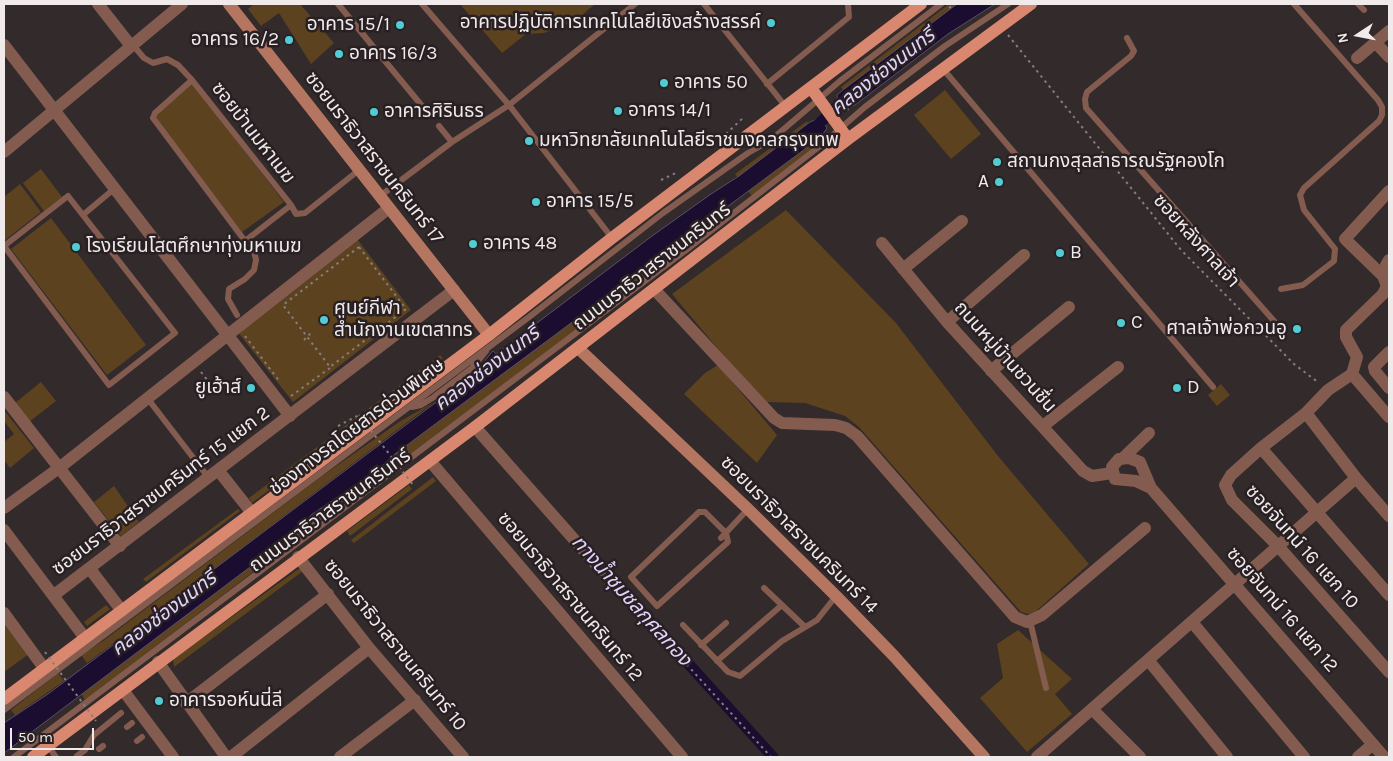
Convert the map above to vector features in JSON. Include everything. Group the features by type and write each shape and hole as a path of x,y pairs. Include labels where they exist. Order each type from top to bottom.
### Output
{"main road":[{"name":"ถนนนราธิวาสราชนครินทร์","path":"33,757 298,557 475,427 848,139 1031,4"},
{"path":"4,698 252,513 489,341 612,238 786,107 823,99 917,5"},
{"path":"823,99 848,139"}],"street":[{"path":"98,4 132,45"},
{"path":"4,152 182,4"},
{"name":"ซอยนราธิวาสราชนครินทร์ 17","path":"229,4 454,290 489,341"},
{"path":"1352,61 1389,31"},
{"path":"1375,42 1389,57"},
{"path":"4,45 290,416"},
{"path":"1389,191 1345,239 1384,278 1387,286 1383,294 1346,330 1346,337 1358,357 1352,374 1328,390 1306,412 1261,448 1318,511 1389,595"},
{"path":"4,508 148,399 389,208"},
{"path":"903,269 962,221"},
{"name":"ถนนหมู่บ้านชวนชื่น","path":"882,243 947,322 1044,426 1083,471 1092,476 1112,473 1115,478 1136,482 1151,488"},
{"path":"947,322 1024,255"},
{"path":"1389,260 1386,265 1389,272"},
{"path":"654,289 774,418 782,423 834,425 846,428 856,436 972,565 1015,618 1030,621 1042,615 1145,528"},
{"name":"ซอยนราธิวาสราชนครินทร์ 15 แยก 2","path":"54,595 454,290"},
{"path":"991,371 1070,306"},
{"name":"ซอยนราธิวาสราชนครินทร์ 14","path":"578,348 748,509 836,596 894,656 984,757"},
{"path":"1389,352 1374,367 1375,371 1389,388"},
{"path":"1044,426 1118,367"},
{"path":"1352,374 1389,417"},
{"path":"4,397 120,546"},
{"path":"1306,412 1356,478 1389,516"},
{"path":"475,427 601,570"},
{"path":"1112,473 1112,466 1149,433"},
{"name":"ซอยจันทน์ 16 แยก 10","path":"1261,448 1231,475 1225,483 1225,488 1232,500 1278,546 1389,672"},
{"path":"1122,459 1129,458 1140,462 1151,488"},
{"name":"ซอยนราธิวาสราชนครินทร์ 12","path":"430,460 682,757"},
{"path":"213,473 252,513"},
{"path":"1037,757 1356,478"},
{"name":"ซอยจันทน์ 16 แยก 12","path":"1151,488 1384,757"},
{"path":"4,530 85,638"},
{"name":"ซอยนราธิวาสราชนครินทร์ 10","path":"298,557 369,648 415,700 459,756"},
{"path":"90,569 122,611"},
{"path":"186,702 328,594"},
{"path":"4,613 44,668"},
{"path":"1192,622 1304,757"},
{"path":"231,757 369,648"},
{"path":"1149,661 1227,757"},
{"path":"158,662 226,757"},
{"path":"123,690 173,757"},
{"path":"340,757 415,700"},
{"path":"1092,709 1140,757"},
{"path":"1358,757 1373,744"}],"lane":[{"path":"338,4 427,112"},
{"path":"422,4 509,105 612,238"},
{"path":"380,196 452,142 509,105 635,4"},
{"path":"704,4 786,107"},
{"path":"767,84 849,17 848,4"},
{"name":"ช่องทางรถโดยสารด่วนพิเศษ","path":"4,710 408,407 489,341 663,212 748,153 772,140 942,4"},
{"path":"14,757 279,557 299,534 345,496 379,482 690,247 837,124 945,46 1008,4"},
{"path":"1280,289 1303,285 1334,261 1335,249 1304,210 1300,195 1304,188 1379,121 1382,115 1382,107 1352,61 1294,4"},
{"path":"1358,4 1364,10"},
{"path":"1127,38 1134,51 1131,56 1087,92 1084,99 1086,108 1274,322"},
{"name":"ซอยบ้านมหาเมฆ","path":"132,45 144,58 152,63 172,61 192,80 291,205 296,214 305,213 359,170"},
{"path":"943,69 1213,387"},
{"name":"ซอยบ้านมหาเมฆ","path":"192,80 155,113 153,118 245,241 254,250 256,260 254,270 229,290 228,299 237,315"},
{"path":"439,126 452,142"},
{"path":"84,214 114,189"},
{"path":"68,196 84,214 175,333 110,385 4,246 68,196"},
{"name":"ซอยบ้านมหาเมฆ","path":"245,241 291,205"},
{"path":"148,399 213,473"},
{"path":"724,536 748,509"},
{"path":"698,512 706,513 724,536 728,543 658,606 632,580 632,575 698,512"},
{"path":"764,588 804,627"},
{"path":"683,625 728,672 740,676 782,641 817,620 836,596"},
{"path":"717,661 782,605"},
{"path":"1030,621 1046,688"},
{"path":"701,645 726,623"},
{"path":"78,756 85,750 94,735 121,713"},
{"path":"48,746 56,757"}],"path":[{"name":"ซอยหลังศาลเจ้า","path":"1001,26 1181,250 1294,364 1328,390"},
{"path":"823,99 844,109 852,109"},
{"path":"726,134 744,117"},
{"path":"661,180 678,172"},
{"path":"244,334 291,396 330,367 406,309 359,247 283,305 330,367"},
{"path":"304,340 312,332"},
{"path":"197,368 215,390"},
{"path":"338,426 359,415 414,486"},
{"path":"601,570 771,757"},
{"path":"45,652 96,721"}],"shaded area":[{"path":"254,4 300,4 334,43 311,64 279,13 261,26 248,9"},
{"path":"460,4 595,4 575,21 544,33 526,34 502,53"},
{"path":"949,4 957,4 843,90 841,87"},
{"path":"192,83 284,202 242,232 157,120 156,116"},
{"path":"945,90 981,134 951,159 914,115"},
{"path":"807,121 808,124 738,178 735,174"},
{"path":"821,137 822,141 752,196 748,191"},
{"path":"41,169 62,197 44,211 23,183"},
{"path":"20,184 41,212 4,241 4,197"},
{"path":"786,210 896,323 998,456 1089,564 1035,612 1028,614 1021,612 859,427 845,416 805,403 767,402 751,388 672,294"},
{"path":"51,218 146,345 107,375 11,249"},
{"name":"ศูนย์กีฬา สำนักงานเขตสาทร","path":"357,239 411,310 293,402 237,331"},
{"path":"656,258 661,266 401,462 395,454"},
{"path":"440,355 443,358 252,503 249,498"},
{"path":"718,365 777,435 757,463 684,394 705,373"},
{"path":"41,382 56,401 29,422 15,403"},
{"path":"1221,384 1230,395 1217,406 1208,395"},
{"path":"434,402 87,663 81,655 103,641 322,476 399,422"},
{"path":"4,410 34,448 10,468 4,460 4,442 14,434 4,421"},
{"path":"433,477 436,481 354,543 351,540"},
{"path":"409,485 412,489 350,536 347,531"},
{"path":"114,486 139,522 121,536 94,502"},
{"path":"238,509 240,511 146,582 143,579"},
{"path":"291,536 257,569 85,700 81,693"},
{"path":"300,568 303,571 174,667 173,659"},
{"path":"106,605 110,609 87,626 84,622"},
{"path":"4,619 29,654 4,672"},
{"path":"1018,630 1072,679 1055,694 1072,714 1027,752 980,698 1003,678 997,644"},
{"path":"58,673 64,681 15,715 11,710"}],"water":[{"path":"957,4 995,4 948,34 855,105 847,108 838,103 837,95 843,90"},
{"path":"817,119 822,120 827,128 821,137 395,454 359,487 336,498 311,515 291,536 4,753 4,723 48,694 475,373 493,351 496,354 652,236 739,176 810,122"}],"waterway":[{"name":"คลองช่องนนทรี","path":"812,130 851,94"},
{"name":"ทางน้ำชุมชลกุศลทอง","path":"596,562 773,757"}],"place":[{"name":"อาคารปฏิบัติการเทคโนโลยีเชิงสร้างสรรค์","path":"771,23"},
{"name":"อาคาร 15/1","path":"400,25"},
{"name":"อาคาร 16/2","path":"289,40"},
{"name":"อาคาร 16/3","path":"339,54"},
{"name":"อาคาร 50","path":"664,83"},
{"name":"อาคาร 14/1","path":"618,111"},
{"name":"อาคารศิรินธร","path":"374,112"},
{"name":"มหาวิทยาลัยเทคโนโลยีราชมงคลกรุงเทพ","path":"529,141"},
{"name":"สถานกงสุลสาธารณรัฐคองโก","path":"997,162"},
{"name":"A","path":"999,182"},
{"name":"อาคาร 15/5","path":"536,202"},
{"name":"อาคาร 48","path":"473,244"},
{"name":"โรงเรียนโสตศึกษาทุ่งมหาเมฆ","path":"76,247"},
{"name":"B","path":"1060,253"},
{"name":"ศูนย์กีฬา สำนักงานเขตสาทร","path":"324,320"},
{"name":"C","path":"1121,323"},
{"name":"ศาลเจ้าพ่อกวนอู","path":"1297,329"},
{"name":"ยูเฮ้าส์","path":"251,388"},
{"name":"D","path":"1177,388"},
{"name":"อาคารจอห์นนี่ลี","path":"159,701"}]}
